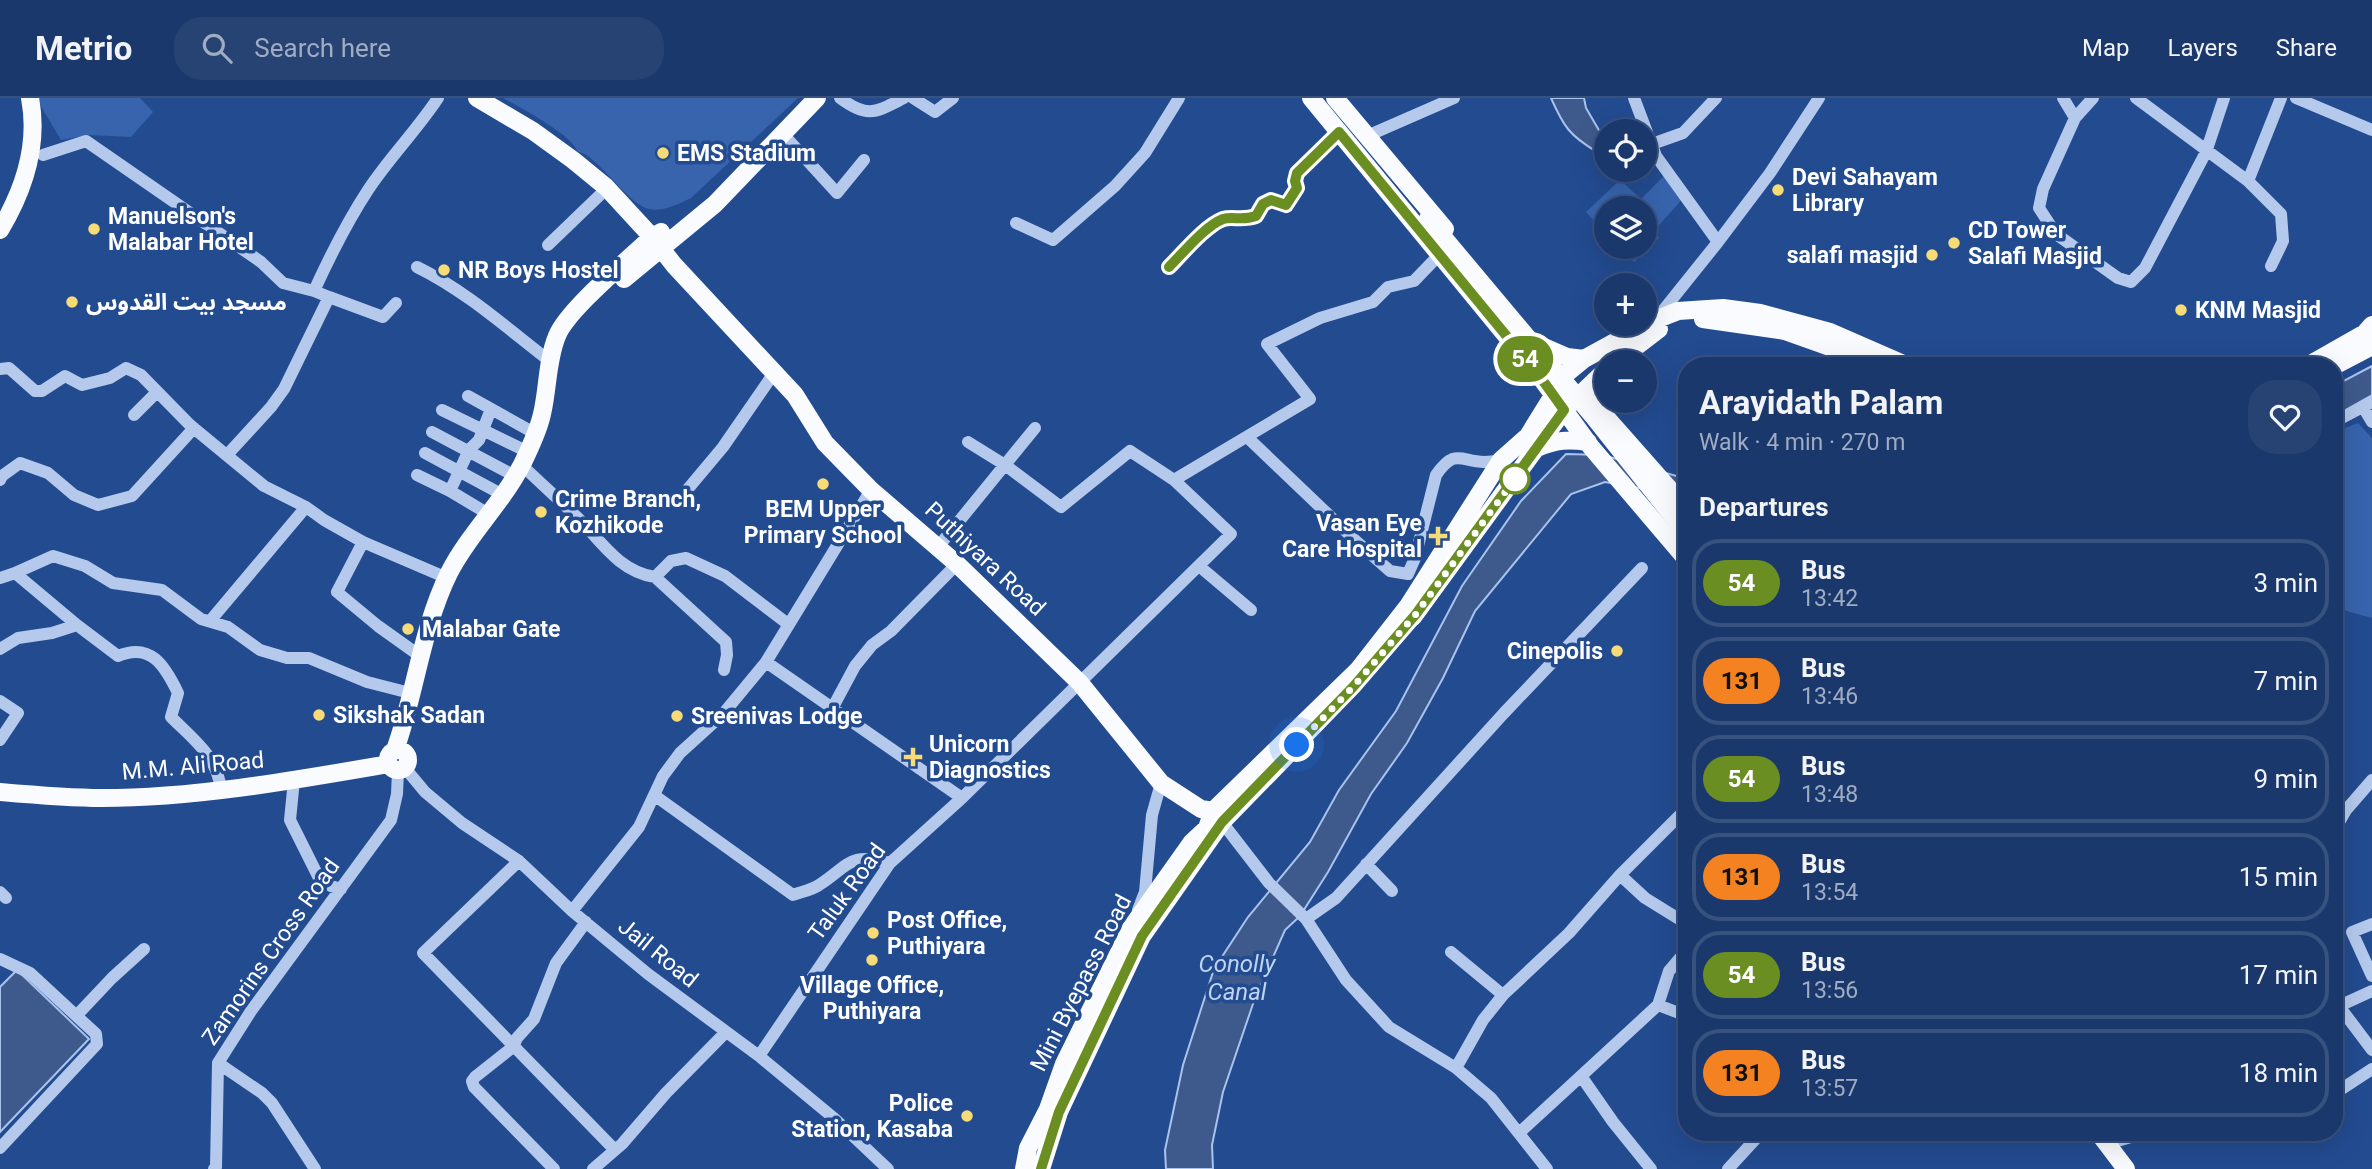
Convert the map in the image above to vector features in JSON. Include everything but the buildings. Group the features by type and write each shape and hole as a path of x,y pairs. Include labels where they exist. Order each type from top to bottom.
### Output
{"main road":[{"path":"0,212 10,194 24,135 23,98"},
{"path":"0,230 16,204 25,179 33,131 30,98"},
{"path":"533,446 548,425 567,342 578,323 653,246 754,153 804,98"},
{"path":"399,762 441,606 454,575 521,473 533,446 557,337 568,317 653,246 715,204 817,98"},
{"path":"1311,98 1558,402 1589,445 1678,548"},
{"path":"1325,98 1593,416 1678,523"},
{"path":"1335,98 1544,347 1678,498"},
{"path":"480,99 533,131 606,187 653,246"},
{"path":"590,176 601,194 653,246"},
{"name":"Puthiyara Road","path":"653,246 729,321 733,330 795,395 825,443 871,490 957,564 1080,683 1161,783 1218,817"},
{"path":"1657,325 1688,319 1711,319 1826,339 1881,357"},
{"path":"2323,357 2365,333 2372,325"},
{"name":"Mini Byepass Road","path":"1024,1169 1028,1148 1048,1109 1064,1064 1131,928 1192,842 1358,670 1408,606 1501,460 1528,436 1558,402 1578,386 1584,359 1633,336"},
{"path":"1629,350 1644,336"},
{"path":"1826,339 1863,357"},
{"path":"2343,361 2372,346"},
{"path":"1544,347 1567,357 1584,359"},
{"path":"1041,1169 1059,1112 1142,936 1218,817 1353,687 1416,614 1537,448 1558,402 1594,378"},
{"path":"1537,448 1567,439 1589,445"},
{"path":"399,762 410,693 432,614 447,578 461,554 521,473"},
{"name":"M.M. Ali Road","path":"0,792 51,797 159,796 295,780 399,762"},
{"path":"2093,1141 2113,1169"},
{"path":"2105,1141 2126,1169"}],"street":[{"path":"314,291 337,240 369,187 438,98"},
{"path":"840,98 852,107 874,113 904,98"},
{"path":"913,98 935,112 953,98"},
{"path":"1016,223 1053,240 1102,199 1145,153 1179,98"},
{"path":"1367,136 1454,98"},
{"path":"1634,98 1642,119"},
{"path":"1657,142 1683,133 1716,98"},
{"path":"1657,324 1770,173 1819,98"},
{"path":"2063,98 2075,118"},
{"path":"2093,98 2075,118 2043,189 2039,208 2056,234 2118,278 2131,282 2145,268 2206,152 2224,98"},
{"path":"2136,98 2248,181 2281,214 2283,241 2271,266"},
{"path":"2248,181 2281,98"},
{"path":"2296,98 2372,130"},
{"path":"1169,267 1216,222 1227,217 1245,220 1256,216 1263,204 1271,200 1286,205 1297,188 1297,173 1339,132"},
{"path":"783,134 837,193 864,160"},
{"path":"43,155 86,141 261,262 283,284 314,291 383,317 396,303"},
{"path":"1657,157 1718,242"},
{"path":"548,245 601,194"},
{"path":"968,442 1005,465 1061,507 1130,452 1174,480 1310,399 1267,344 1320,318 1373,302 1388,287 1414,281 1439,255"},
{"path":"417,267 486,311 551,362"},
{"path":"227,455 284,389 328,297"},
{"path":"0,369 9,368 35,391 42,391 65,376 82,385 110,378 126,368 141,375 194,428 264,485 363,542 447,578"},
{"path":"687,490 723,447 774,373"},
{"path":"134,415 157,392"},
{"path":"468,396 491,409 533,446"},
{"path":"2343,418 2368,405 2372,422"},
{"path":"450,491 470,450 479,440 491,409"},
{"path":"442,410 482,429 533,446"},
{"path":"0,480 20,463 48,473 74,495 98,505 132,496 194,428"},
{"path":"938,547 1035,428"},
{"path":"432,432 521,473 582,523 611,555 640,575 655,577 726,642 724,670"},
{"path":"1247,437 1390,570 1408,574 1415,558 1436,475 1444,464 1461,456 1484,462 1501,460"},
{"path":"425,453 503,495"},
{"path":"417,475 490,514"},
{"name":"Taluk Road","path":"759,1056 890,863 962,798 1231,534 1174,480"},
{"path":"572,911 639,827 663,776 680,753 723,714 766,662 871,490"},
{"path":"211,621 306,507"},
{"path":"363,542 337,593 420,656"},
{"path":"0,578 53,556 85,566 113,583 163,590 201,619 228,627 260,650 287,658 309,658 354,678 410,693"},
{"path":"655,577 671,561 686,558 724,576 788,624"},
{"path":"834,707 855,666 872,645 891,631 957,564"},
{"path":"1199,566 1251,610"},
{"path":"1306,919 1336,898 1504,713 1642,568"},
{"path":"15,573 118,656 130,651 145,651 167,670 178,693 171,718 210,756 219,773 221,789"},
{"path":"1,646 18,638 52,633 77,625"},
{"path":"766,662 962,798"},
{"path":"0,701 18,713 0,740"},
{"name":"Jail Road","path":"399,762 425,792 462,823 519,861 572,911 648,974 759,1056 835,1119 888,1169"},
{"name":"Zamorins Cross Road","path":"214,1169 218,1063 251,1011 391,820 397,794 399,762"},
{"path":"295,780 290,820 319,878 331,886 341,888"},
{"path":"2343,815 2372,780"},
{"path":"1131,928 1144,892 1152,815 1161,783"},
{"path":"654,795 793,895 818,886 845,864 868,857 890,863"},
{"path":"1218,817 1269,883 1306,919 1346,980 1389,1027 1456,1068 1491,1098 1547,1169"},
{"path":"1456,1068 1483,1020 1503,995 1569,933 1620,875 1678,817"},
{"path":"519,861 423,953 614,1149"},
{"path":"1366,864 1392,891"},
{"path":"1620,875 1644,898 1678,919"},
{"path":"554,1169 474,1087 472,1081 513,1047 538,1012 556,963 586,922"},
{"path":"2372,924 2352,932 2372,976"},
{"path":"77,1015 144,949"},
{"path":"1451,952 1503,995"},
{"path":"0,959 30,973 96,1034 97,1044 0,1148"},
{"path":"1518,1133 1658,1005 1669,971 1678,960"},
{"path":"2343,1005 2372,991"},
{"path":"1658,1005 1678,1013"},
{"path":"2343,1015 2372,1050"},
{"path":"593,1169 622,1144 666,1093 726,1032"},
{"path":"218,1063 272,1103 314,1169"},
{"path":"2343,1088 2372,1069"},
{"path":"1581,1076 1651,1169"},
{"path":"1728,1169 1754,1141"}],"shaded area":[{"path":"36,98 140,98 153,112 131,137 90,135 61,140"},
{"name":"EMS Stadium","path":"503,98 798,98 691,198 671,207 655,210 636,202 596,163 578,152 566,137"},
{"path":"1664,176 1684,197 1657,228 1657,196 1644,196"},
{"path":"1618,182 1622,182 1638,196 1603,196"},
{"path":"1594,204 1594,221 1586,212"},
{"path":"2358,423 2372,438 2372,618 2343,610 2343,429"}],"water":[{"path":"1551,98 1584,98 1594,122 1594,150 1568,130"},
{"path":"2372,366 2372,395 2343,411 2343,381"},
{"name":"Conolly Canal","path":"1566,454 1603,455 1678,476 1678,501 1639,488 1605,482 1571,494 1475,611 1443,678 1407,743 1371,794 1300,916 1285,930 1255,998 1223,1092 1212,1145 1213,1169 1166,1169 1165,1150 1183,1065 1214,969 1248,917 1310,842 1339,790 1396,711 1462,586 1521,501"},
{"path":"17,970 89,1039 0,1132 0,987"}],"bus line":[{"name":"54","path":"1041,1169 1059,1112 1142,936 1222,822 1353,687 1416,614 1564,410 1541,378 1339,132 1297,173 1297,188 1286,205 1271,200 1263,204 1256,216 1245,220 1227,217 1216,222 1169,267"}],"place":[{"name":"EMS Stadium","path":"663,153"},
{"name":"Devi Sahayam Library","path":"1778,190"},
{"name":"Manuelson's Malabar Hotel","path":"94,229"},
{"name":"CD Tower Salafi Masjid","path":"1954,243"},
{"name":"salafi masjid","path":"1932,255"},
{"name":"NR Boys Hostel","path":"444,270"},
{"name":"مسجد بیت القدوس","path":"72,302"},
{"name":"KNM Masjid","path":"2181,310"},
{"name":"BEM Upper Primary School","path":"823,484"},
{"name":"Crime Branch, Kozhikode","path":"541,512"},
{"name":"Vasan Eye Care Hospital","path":"1438,536"},
{"name":"Malabar Gate","path":"408,629"},
{"name":"Cinepolis","path":"1617,651"},
{"name":"Sikshak Sadan","path":"319,715"},
{"name":"Sreenivas Lodge","path":"677,716"},
{"name":"Unicorn Diagnostics","path":"913,757"},
{"name":"Post Office, Puthiyara","path":"873,933"},
{"name":"Village Office, Puthiyara","path":"872,960"},
{"name":"Police Station, Kasaba","path":"967,1116"}],"route":[{"path":"1297,745 1353,687 1416,614 1522,469 1515,479"}]}
